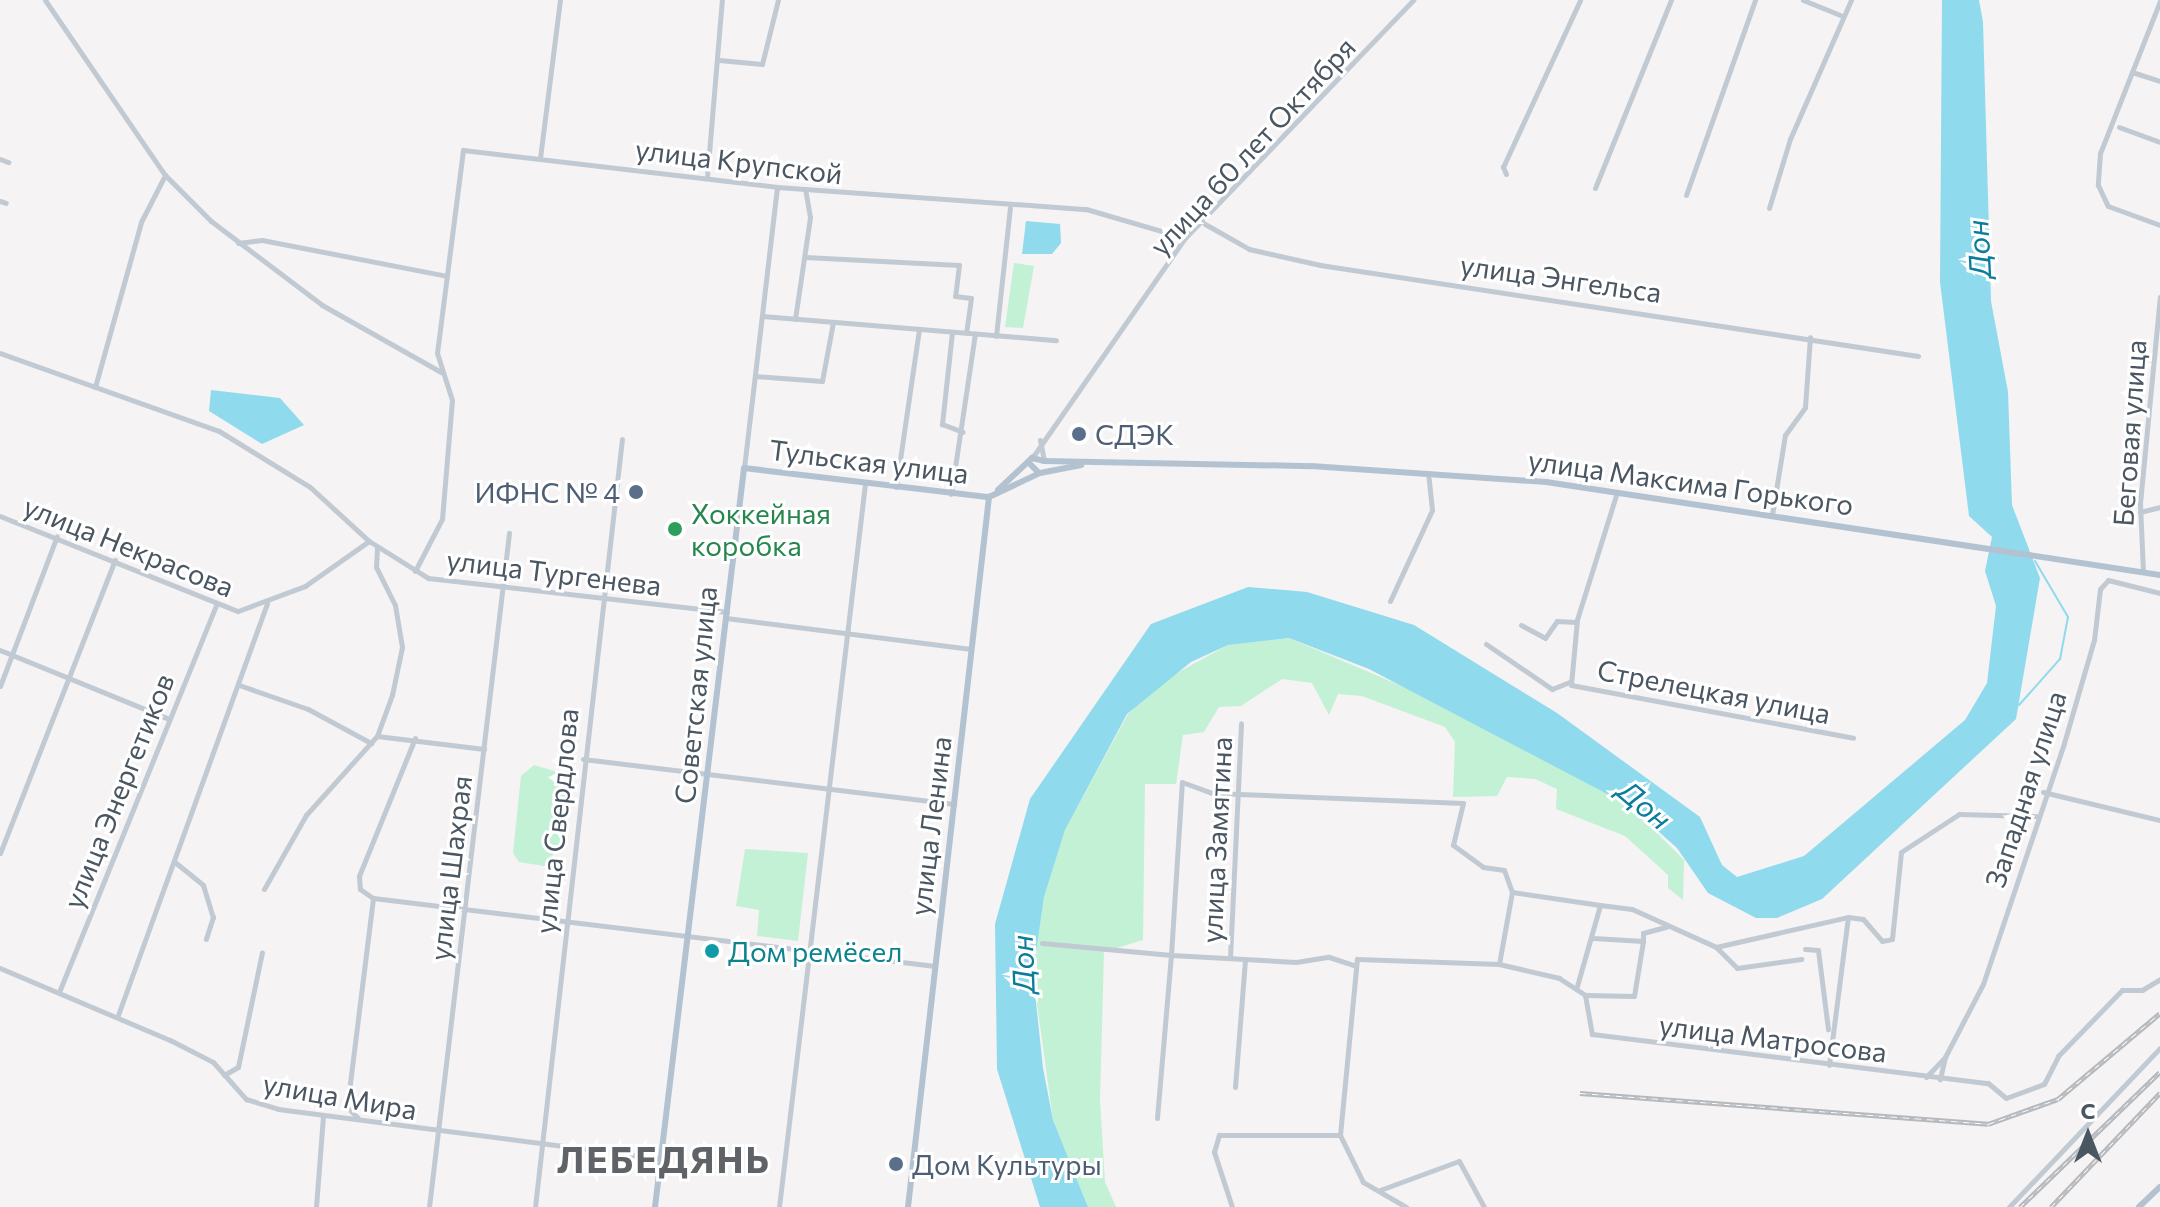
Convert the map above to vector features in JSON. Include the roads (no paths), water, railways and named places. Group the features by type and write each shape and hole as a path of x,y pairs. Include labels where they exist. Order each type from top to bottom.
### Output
{"main road":[{"name":"Тульская улица","path":"989,497 1030,460"},
{"name":"улица Максима Горького","path":"1030,460 1428,473 1617,492 2143,572"},
{"path":"1030,460 1040,473"},
{"path":"1040,473 1044,461"},
{"name":"улица Максима Горького","path":"1040,473 1093,464"},
{"name":"Тульская улица","path":"744,468 989,497 1040,473"},
{"name":"Советская улица","path":"655,1207 744,468"},
{"name":"улица Ленина","path":"908,1207 989,497"},
{"path":"2143,572 2160,575"},
{"path":"2139,1207 2160,1187"}],"street":[{"path":"45,0 165,175 237,243 322,305 441,372"},
{"path":"540,158 560,0"},
{"path":"707,177 722,0"},
{"path":"719,60 762,64 778,0"},
{"name":"улица 60 лет Октября","path":"1030,460 1040,439 1185,238 1205,224 1413,0"},
{"path":"1506,174 1503,167 1580,0"},
{"path":"1595,188 1671,0"},
{"path":"1686,195 1755,0"},
{"path":"1803,0 1840,15"},
{"path":"1769,208 1840,15 1851,0"},
{"path":"2160,1 2100,153 2098,185 2108,206 2160,225"},
{"path":"2132,72 2160,81"},
{"path":"2119,127 2160,142"},
{"name":"улица Крупской","path":"447,276 463,150 805,190 1010,208 1086,209 1185,238"},
{"path":"0,159 8,162"},
{"path":"95,387 141,222 165,175"},
{"name":"Советская улица","path":"744,468 777,187"},
{"path":"795,319 805,257 805,190"},
{"path":"996,336 1010,208"},
{"name":"улица Энгельса","path":"1205,224 1249,249 1320,265 1810,337 1918,356"},
{"path":"237,243 262,240 447,276 441,372 452,400 442,519 415,571"},
{"path":"805,257 959,265 955,296 971,298 966,333"},
{"name":"Беговая улица","path":"2143,572 2140,512 2160,297"},
{"path":"762,316 1056,340"},
{"path":"755,376 822,381 833,322"},
{"path":"896,488 919,329"},
{"path":"952,332 942,424 963,432"},
{"path":"951,494 963,432 975,334"},
{"path":"1772,515 1785,435 1805,407 1810,337"},
{"name":"улица Тургенева","path":"0,353 219,431 310,487 369,541 415,571 504,587 971,649"},
{"name":"улица Свердлова","path":"535,1207 583,759 622,439"},
{"path":"1040,439 1044,461"},
{"path":"1390,601 1432,510 1428,473"},
{"path":"779,1207 865,484"},
{"name":"Стрелецкая улица","path":"1569,682 1576,622 1617,492"},
{"path":"2140,512 2160,507"},
{"name":"улица Некрасова","path":"0,516 115,560 216,606 238,611 267,603 369,541"},
{"name":"улица Шахрая","path":"429,1207 467,909 509,533"},
{"path":"0,686 57,536"},
{"path":"264,889 306,815 377,736 402,647 395,605 376,567 377,547"},
{"path":"0,853 115,560"},
{"name":"Западная улица","path":"1945,1057 1983,984 2094,640 2100,589 2108,580 2160,593"},
{"path":"118,1015 176,863 267,603"},
{"name":"улица Энергетиков","path":"59,992 216,606"},
{"name":"Стрелецкая улица","path":"1521,625 1545,638 1557,621 1576,622"},
{"name":"Стрелецкая улица","path":"1486,644 1552,689 1569,682 1853,738"},
{"path":"0,650 169,719"},
{"path":"239,685 308,709 371,743"},
{"name":"улица Замятина","path":"1230,958 1241,723"},
{"path":"377,736 415,738 484,749"},
{"path":"415,738 359,876 360,889 373,898 935,966"},
{"path":"583,759 954,804"},
{"name":"улица Замятина","path":"1157,1118 1182,782 1237,794"},
{"path":"2043,792 2160,820"},
{"path":"1237,794 1463,803 1453,845 1483,867 1504,870 1512,892 1499,964"},
{"path":"1716,947 1848,917 1863,919 1882,941 1892,939 1901,852 1959,814 2036,816"},
{"path":"176,863 203,885 213,917 206,939"},
{"path":"1512,892 1632,909 1716,947 1737,968 1801,959"},
{"path":"358,1119 347,1107 373,898"},
{"path":"1600,905 1577,986 1585,995 1634,996 1643,933 1667,927"},
{"path":"1829,1029 1848,917"},
{"path":"1593,938 1643,941"},
{"name":"улица Замятина","path":"1042,943 1245,959 1329,957 1354,965 1499,964 1577,986"},
{"path":"1805,949 1818,950 1832,1004"},
{"path":"224,1075 238,1067 262,952"},
{"name":"улица Замятина","path":"1235,1087 1245,959"},
{"path":"1354,965 1340,1135 1363,1182 1406,1207"},
{"name":"улица Мира","path":"0,968 118,1015 224,1075 246,1099 440,1134 661,1159"},
{"name":"улица Матросова","path":"1585,995 1592,1034 1988,1083 2006,1098 2044,1084 2058,1056 2122,990 2142,990 2160,979"},
{"path":"1825,980 1829,1065"},
{"path":"2009,1207 2160,1048"},
{"path":"1926,1077 1945,1057"},
{"path":"1940,1079 1945,1057"},
{"path":"316,1207 323,1115"},
{"path":"1232,1207 1214,1152 1219,1135 1340,1135"},
{"path":"1379,1191 1459,1161 1484,1207"}],"water":[{"name":"Дон","path":"1942,0 1979,0 1983,22 1991,301 2008,392 2012,505 2040,578 2016,719 1822,899 1777,918 1756,918 1708,893 1677,848 1630,806 1369,669 1289,638 1228,645 1191,662 1127,714 1065,830 1044,897 1033,974 1043,1068 1053,1120 1088,1207 1040,1207 997,1069 995,924 1030,799 1151,624 1248,587 1307,592 1414,625 1557,713 1700,817 1722,865 1737,877 1804,856 1965,720 1987,683 1996,606 1985,571 1992,537 1969,516 1940,282"},
{"path":"1026,221 1060,224 1061,243 1052,254 1022,254"},
{"path":"211,390 280,398 304,425 262,444 209,411"}],"waterway":[{"path":"2019,705 2060,659 2068,617 2035,561"}],"railway":[{"path":"1580,1093 1988,1124 2058,1099 2160,1013"},
{"path":"2020,1207 2160,1072"},
{"path":"2051,1207 2160,1093"}],"place":[{"name":"СДЭК","path":"1079,434"},
{"name":"ИФНС № 4","path":"636,492"},
{"name":"Хоккейная коробка","path":"675,529"},
{"name":"Дом ремёсел","path":"712,951"},
{"name":"Дом Культуры","path":"896,1164"}],"district":[{"name":"ЛЕБЕДЯНЬ","path":"664,1159"}]}
